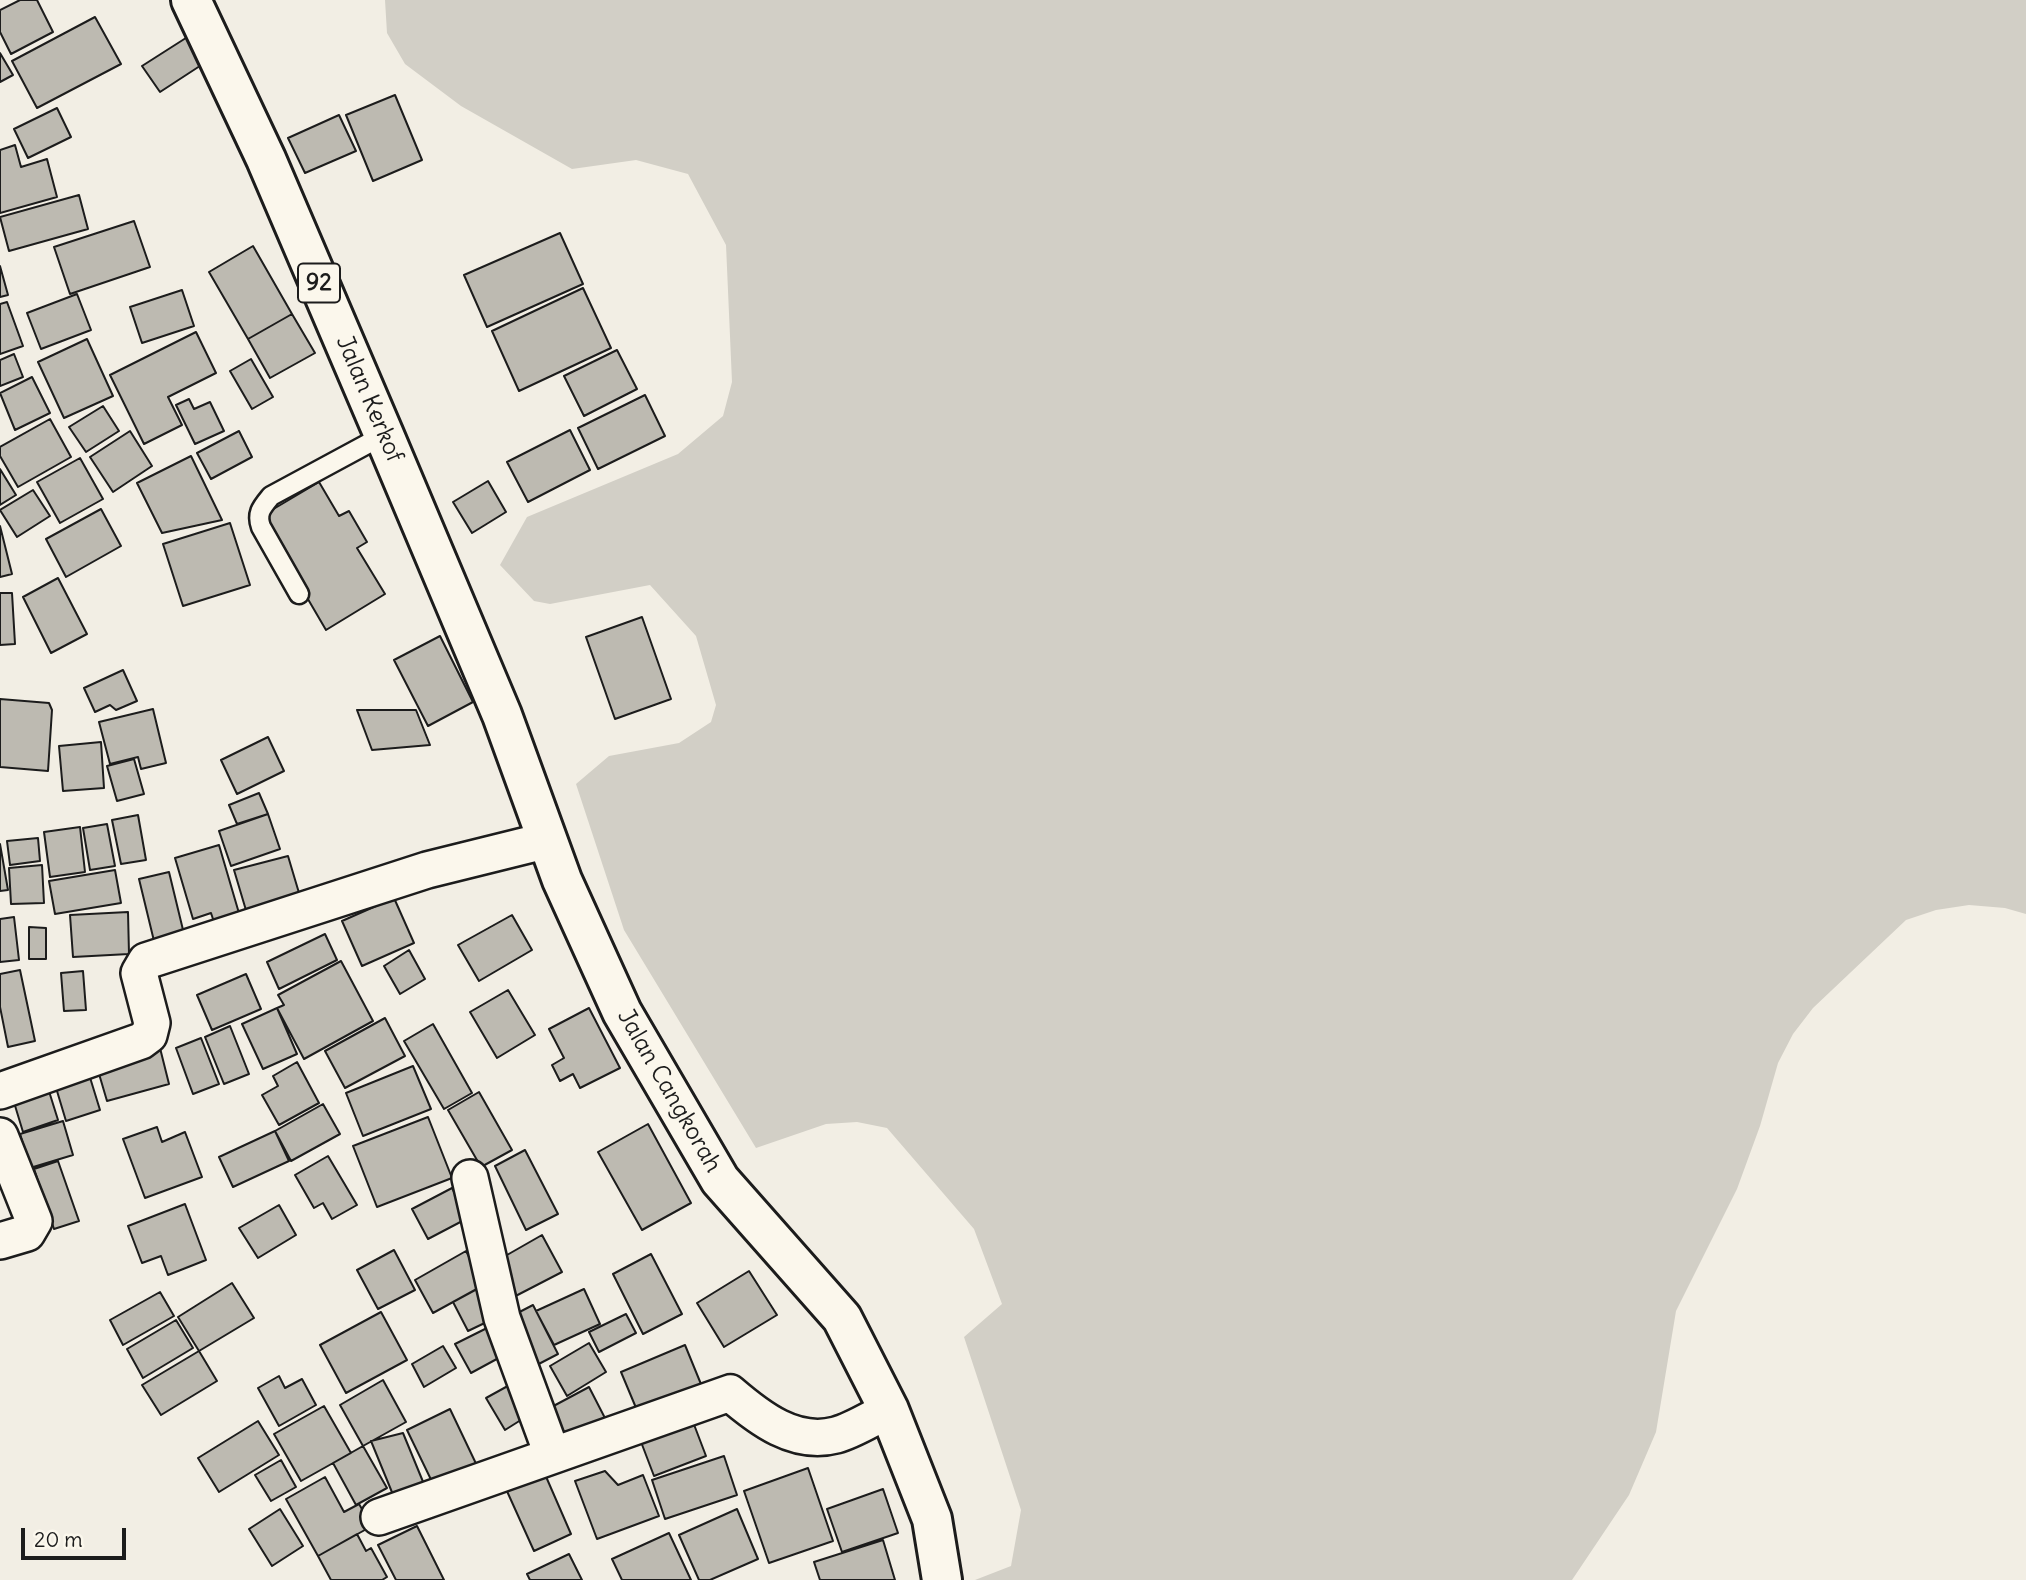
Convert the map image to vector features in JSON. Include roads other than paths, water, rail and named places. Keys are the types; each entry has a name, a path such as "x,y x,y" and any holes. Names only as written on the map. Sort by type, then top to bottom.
{"main road":[{"name":"Jalan Kerkof","path":"191,0 265,159 441,570"},
{"name":"Jalan Cangkorah","path":"441,570 502,715 562,880 621,1012 720,1180 842,1318 889,1410 932,1519 942,1580"}],"street":[{"path":"0,1091 141,1041 149,1035 152,1023 139,973 146,961 427,870 548,840"},
{"path":"0,1136 34,1221 27,1233 0,1241"},
{"path":"470,1178 502,1318 552,1454"},
{"path":"379,1517 730,1393 772,1425 807,1439 836,1435 889,1410"}],"lane":[{"path":"299,593 261,527 257,517 260,509 271,496 384,435"}]}
